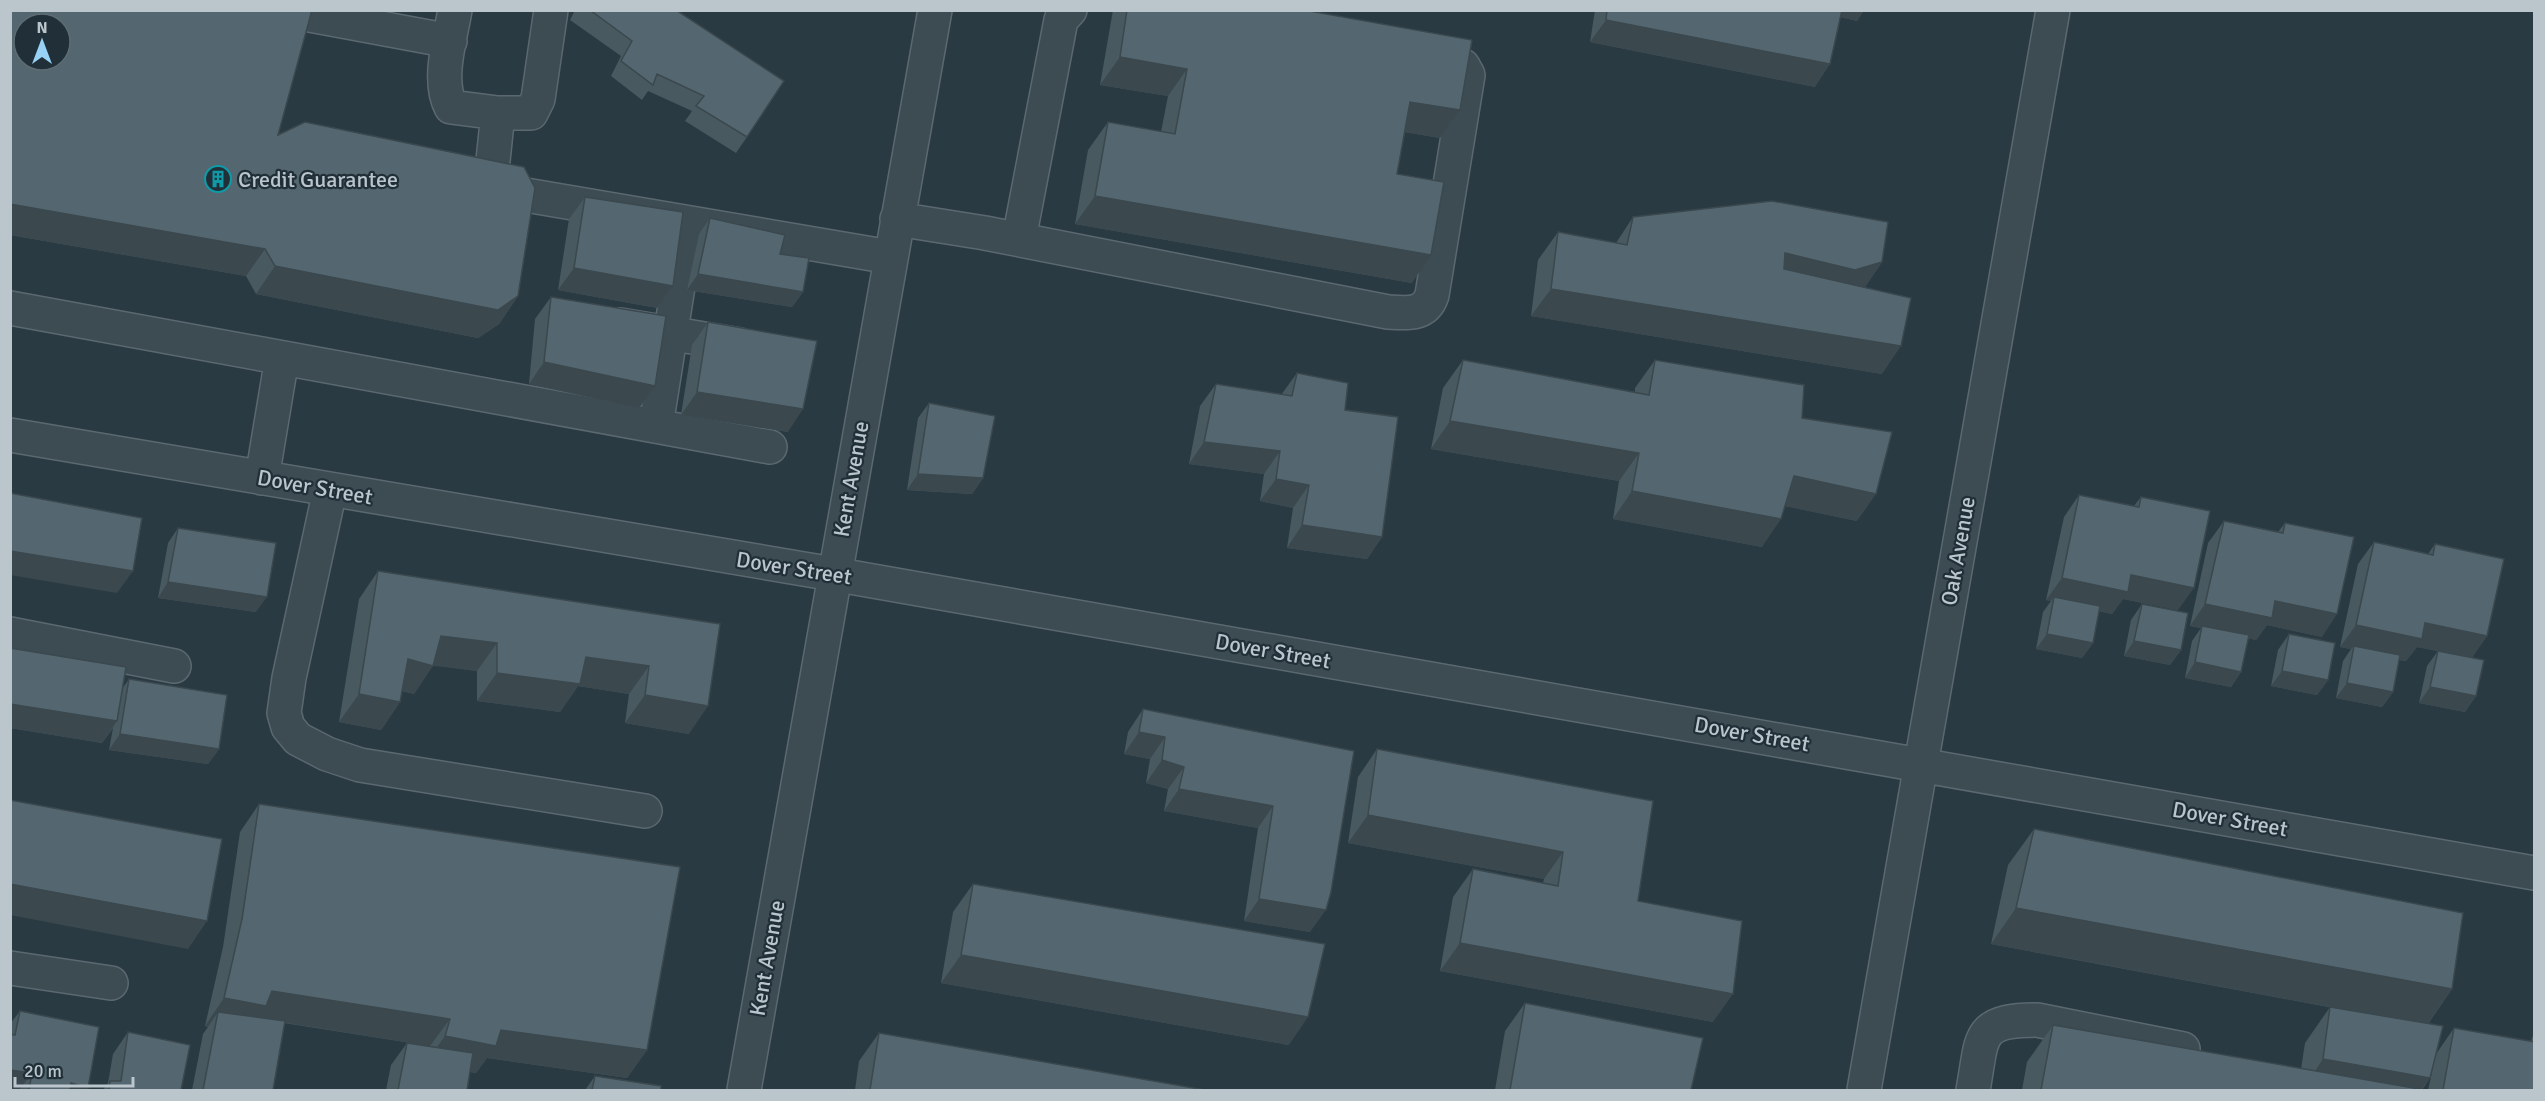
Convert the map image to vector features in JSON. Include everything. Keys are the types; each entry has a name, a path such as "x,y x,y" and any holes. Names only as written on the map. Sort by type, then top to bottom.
{"street":[{"path":"283,10 453,26 444,83 446,97 452,107 498,113 531,113 538,99 551,10"},
{"name":"Kent Avenue","path":"744,1090 833,574 935,10"},
{"path":"1019,239 1061,20 1070,10"},
{"name":"Oak Avenue","path":"1864,1090 2053,10"},
{"path":"897,219 1019,239 1388,312 1419,311 1430,302 1432,295 1468,75 1463,66 1393,54"},
{"path":"490,189 498,113"},
{"path":"457,183 890,257"},
{"path":"656,426 688,223"},
{"path":"10,308 770,447"},
{"path":"594,320 671,335 769,349"},
{"path":"262,478 282,358"},
{"name":"Dover Street","path":"10,435 833,574 2535,873"},
{"path":"330,490 289,678 284,712 288,727 298,739 327,754 360,765 645,811"},
{"path":"10,634 174,666"},
{"path":"10,968 111,983"},
{"path":"1973,1090 1983,1035 1998,1023 2015,1020 2037,1020 2208,1055"}],"building":[{"name":"Credit Guarantee","path":"10,10 312,10 278,135 305,122 524,167 535,188 518,296 498,310 275,266 265,249 10,204"},
{"path":"590,10 676,10 784,81 747,137 696,106 704,96 657,74 653,85 621,61 632,41"},
{"path":"1127,10 1304,10 1472,40 1460,110 1410,102 1397,174 1444,182 1431,255 1095,196 1108,122 1175,134 1187,69 1120,57"},
{"path":"1607,10 1842,10 1830,64 1606,20"},
{"path":"585,197 683,212 673,286 574,268"},
{"path":"1772,201 1888,222 1882,262 1855,270 1785,253 1784,269 1911,298 1901,346 1551,289 1558,232 1627,245 1633,217"},
{"path":"710,218 785,235 780,254 809,258 803,292 698,274"},
{"path":"551,297 666,316 655,386 544,362"},
{"path":"708,322 817,341 803,409 697,392"},
{"path":"1463,360 1649,395 1655,360 1804,385 1802,418 1892,432 1876,494 1794,476 1781,519 1632,491 1639,453 1450,421"},
{"path":"1297,373 1348,383 1345,410 1398,417 1382,537 1302,525 1309,485 1276,479 1280,451 1204,442 1216,384 1292,396"},
{"path":"929,403 995,416 983,478 918,474"},
{"path":"10,493 142,518 133,571 10,551"},
{"path":"2079,495 2139,507 2141,497 2210,511 2194,588 2131,575 2128,592 2062,578"},
{"path":"2224,521 2283,533 2285,523 2354,537 2337,614 2275,601 2272,618 2205,604"},
{"path":"178,528 276,543 267,597 168,582"},
{"path":"2374,542 2433,555 2435,544 2504,559 2487,636 2425,623 2422,639 2356,625"},
{"path":"378,571 720,624 708,706 645,695 649,666 586,657 580,684 497,673 497,643 441,636 433,666 408,659 400,702 359,694"},
{"path":"2054,597 2100,606 2093,643 2047,634"},
{"path":"2142,604 2188,613 2181,650 2134,641"},
{"path":"2202,626 2249,635 2241,672 2195,662"},
{"path":"2289,634 2335,643 2328,680 2282,671"},
{"path":"2354,646 2400,655 2393,692 2347,683"},
{"path":"10,648 126,667 117,721 10,704"},
{"path":"2438,651 2484,660 2476,696 2430,687"},
{"path":"129,679 227,695 219,749 120,734"},
{"path":"1143,709 1354,751 1331,892 1326,910 1259,899 1273,806 1179,789 1184,767 1162,760 1165,737 1139,732"},
{"path":"1377,749 1653,801 1638,901 1742,921 1733,994 1460,943 1473,869 1558,886 1563,852 1368,815"},
{"path":"10,800 222,839 207,921 10,884"},
{"path":"259,804 680,867 647,1050 501,1030 496,1046 445,1036 450,1019 272,991 266,1006 224,998 242,919"},
{"path":"2034,829 2463,913 2452,989 2016,908"},
{"path":"973,884 1325,944 1308,1017 961,955"},
{"path":"1525,1003 1703,1038 1691,1090 1510,1090"},
{"path":"2330,1007 2443,1026 2430,1078 2323,1059"},
{"path":"20,1011 99,1027 88,1088 71,1083 70,1090 29,1090 32,1073 10,1070 10,1034 15,1035"},
{"path":"218,1012 285,1021 273,1090 203,1090"},
{"path":"2053,1025 2425,1090 2041,1090"},
{"path":"2454,1028 2535,1042 2535,1090 2443,1090"},
{"path":"128,1032 190,1045 181,1090 109,1090 110,1081 121,1081"},
{"path":"879,1033 1205,1090 870,1090"},
{"path":"407,1043 473,1053 467,1090 398,1090"},
{"path":"595,1076 661,1086 661,1090 592,1090"}],"place":[{"name":"Credit Guarantee","path":"218,179"}]}
